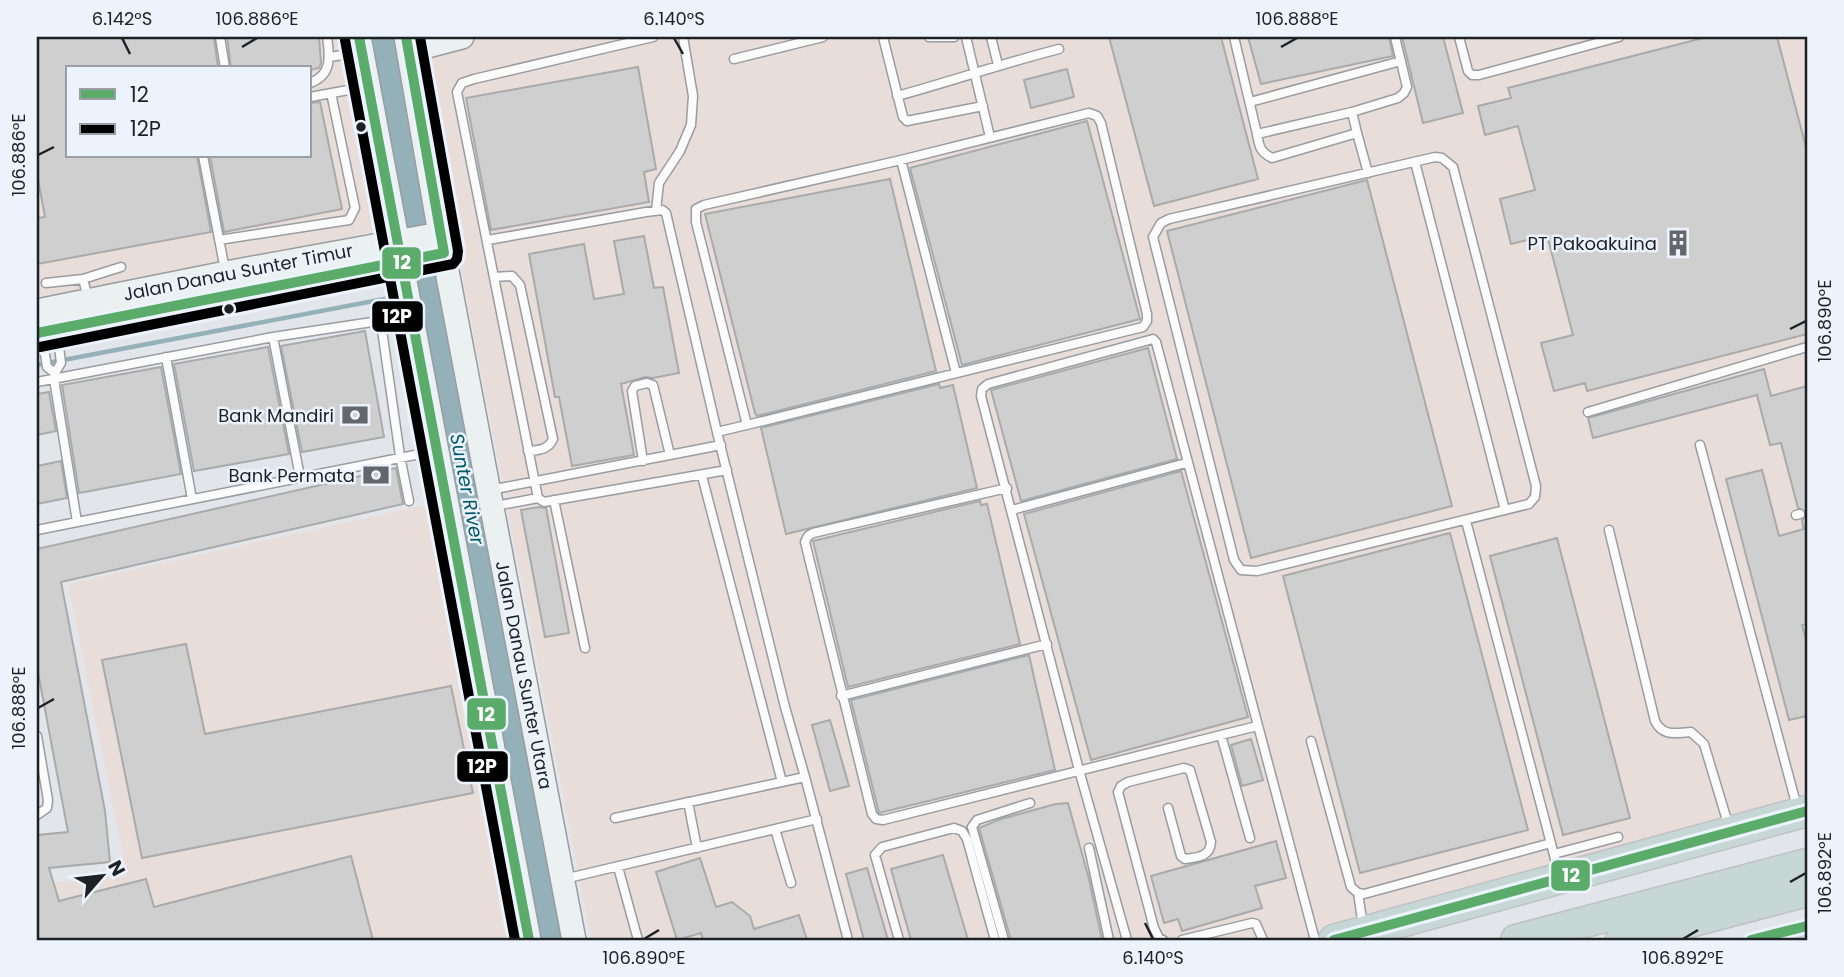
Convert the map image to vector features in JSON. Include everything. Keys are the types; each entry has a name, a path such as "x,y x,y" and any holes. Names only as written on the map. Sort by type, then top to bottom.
{"highway":[{"path":"1334,940 1365,932 1557,866 1804,819"},
{"path":"1399,940 1804,819"},
{"path":"1516,940 1807,864"},
{"path":"1621,940 1807,891"},
{"path":"1693,940 1807,909"},
{"path":"1787,940 1807,935"}],"main road":[{"path":"408,44 462,37"},
{"name":"Jalan Danau Sunter Utara","path":"360,44 369,87 421,248 490,498 574,940"},
{"name":"Jalan Danau Sunter Utara","path":"408,44 421,248 407,296 529,940"},
{"name":"Jalan Danau Sunter Timur","path":"46,333 85,290 421,248"},
{"name":"Jalan Danau Sunter Timur","path":"46,333 421,248"}],"lane":[{"path":"220,37 225,66"},
{"path":"312,82 326,72 330,57 327,37"},
{"path":"538,498 457,92 462,83 653,37"},
{"path":"656,211 659,183 680,151 691,125 693,96 683,37"},
{"path":"734,59 823,37"},
{"path":"883,37 897,96 903,117 907,121 983,106"},
{"path":"929,37 954,37"},
{"path":"966,37 990,137"},
{"path":"991,37 998,65"},
{"path":"1234,37 1260,149 1264,154 1272,158 1357,133"},
{"path":"1257,134 1352,112 1398,98 1407,87 1395,37"},
{"path":"1459,37 1468,71 1472,75 1479,75 1619,37"},
{"path":"330,57 360,44"},
{"path":"897,96 1059,49"},
{"path":"1250,102 1401,61"},
{"path":"312,97 369,87"},
{"path":"219,240 349,220 355,208 331,93"},
{"path":"1352,112 1368,173"},
{"path":"717,432 747,425 1143,327 1147,314 1101,123 1097,116 1089,113 696,209 696,222 747,425"},
{"path":"1435,157 1453,167 1536,486 1535,497 1528,504 1466,521 1257,571 1241,570 1234,560 1153,237 1161,223 1169,219 1368,173 1435,157"},
{"path":"203,158 226,273"},
{"path":"901,160 956,373"},
{"path":"1415,162 1505,510"},
{"path":"488,240 662,210 668,217 717,432 785,707 848,940"},
{"path":"46,283 85,290 121,267"},
{"path":"494,277 512,276 520,285 553,439 544,449 528,451"},
{"path":"37,382 54,376 372,322 383,330 400,456 409,501"},
{"path":"46,333 61,363 54,376"},
{"path":"46,333 47,367 54,376 77,522"},
{"path":"273,337 300,477"},
{"path":"1127,940 1079,770 981,396 982,389 989,384 1147,339 1156,342 1315,940"},
{"path":"1588,412 1807,348"},
{"path":"166,357 192,499"},
{"path":"643,461 632,391 635,386 647,383 653,385 670,456"},
{"path":"490,498 535,482 721,445"},
{"path":"1700,445 1804,819"},
{"path":"37,530 436,451"},
{"path":"1012,510 1186,463"},
{"path":"490,498 538,498 544,502 727,470"},
{"path":"702,476 782,782"},
{"path":"1007,488 808,536 805,542 841,696 872,814 876,819 883,820 1256,726"},
{"path":"554,500 585,648"},
{"path":"1466,521 1557,866 1618,837"},
{"path":"1609,530 1655,721 1658,728 1666,733 1691,732 1704,744 1730,832"},
{"path":"841,696 1046,643"},
{"path":"1221,735 1250,838"},
{"path":"37,736 48,800 47,808 37,815"},
{"path":"1311,741 1351,887 1358,893 1364,894 1551,844"},
{"path":"1163,940 1154,928 1118,792 1121,786 1128,782 1184,768 1190,770 1211,842 1207,854 1185,859 1181,856 1168,808"},
{"path":"615,818 805,776"},
{"path":"688,802 697,848"},
{"path":"1004,940 972,827 977,820 1030,803"},
{"path":"562,879 817,819"},
{"path":"899,940 876,851 882,847 954,828 962,831 967,839 995,940"},
{"path":"775,830 790,883"},
{"path":"1089,848 1110,940"},
{"path":"618,867 638,940"},
{"path":"1358,893 1365,932"},
{"path":"1182,940 1252,923 1256,924 1263,940"},
{"path":"1751,940 1807,926"}],"shaded area":[{"path":"37,37 343,37 379,221 370,233 37,299"},
{"path":"416,37 1807,37 1807,809 1334,940 591,940"},
{"path":"429,504 510,940 37,940 37,884 127,876 68,584"}],"building":[{"path":"37,37 214,37 218,66 66,66 66,158 197,158 211,232 37,264 37,218 45,217 37,174"},
{"path":"227,37 319,37 319,68 231,66"},
{"path":"1109,37 1221,37 1258,179 1154,206"},
{"path":"1248,37 1389,37 1393,56 1261,84"},
{"path":"1402,37 1443,37 1463,113 1423,123"},
{"name":"PT Pakoakuina","path":"1707,37 1777,37 1807,151 1807,334 1587,391 1585,383 1554,391 1541,343 1573,335 1547,235 1511,244 1500,199 1535,190 1518,126 1485,135 1478,106 1511,98 1508,88"},
{"path":"638,67 656,169 644,172 649,202 491,230 466,98"},
{"path":"1067,69 1074,97 1031,108 1024,80"},
{"path":"320,102 342,209 224,232 210,158 312,158 312,103"},
{"path":"1087,121 1140,319 962,365 910,168"},
{"path":"890,179 936,371 757,416 705,214"},
{"path":"1367,180 1452,506 1251,558 1167,231"},
{"path":"644,236 654,288 663,287 679,373 645,377 621,384 634,455 572,466 559,397 555,397 529,254 584,244 594,299 624,294 614,241"},
{"path":"365,331 384,437 302,452 281,346"},
{"path":"268,347 289,454 194,471 174,364"},
{"path":"1148,348 1177,459 1021,501 991,390"},
{"path":"161,367 181,474 79,493 62,385"},
{"path":"1764,369 1771,396 1807,386 1807,526 1803,527 1802,520 1806,512 1798,508 1781,443 1770,445 1757,395 1593,438 1588,418"},
{"path":"939,384 940,388 953,385 977,488 786,534 761,428"},
{"path":"49,392 56,431 37,435 37,394"},
{"path":"61,461 67,498 37,504 37,466"},
{"path":"396,468 403,504 61,582 105,811 110,862 49,868 59,901 146,879 154,907 351,856 373,940 37,940 37,835 68,832 37,667 37,549"},
{"path":"1762,470 1779,536 1807,528 1807,624 1802,625 1807,643 1807,716 1789,720 1726,479"},
{"path":"1181,471 1248,717 1091,760 1024,514"},
{"path":"980,501 981,505 987,504 1020,644 848,687 813,541"},
{"path":"546,508 569,633 545,637 521,510"},
{"path":"1450,533 1528,830 1360,873 1283,576"},
{"path":"1557,538 1630,818 1563,835 1490,556"},
{"path":"186,644 205,734 451,686 473,793 142,858 102,660"},
{"path":"1029,655 1055,770 879,813 851,700"},
{"path":"830,720 849,786 830,791 812,725"},
{"path":"1251,739 1263,780 1242,786 1231,745"},
{"path":"1068,803 1102,940 1011,940 979,828 1001,819"},
{"path":"1276,841 1286,878 1255,886 1262,908 1182,931 1178,919 1164,923 1151,876"},
{"path":"943,855 968,940 911,940 891,869"},
{"path":"700,858 716,907 732,902 750,916 754,929 799,915 807,940 703,940 701,933 677,940 656,872"},
{"path":"867,868 888,940 864,940 846,874"}],"waterway":[{"name":"Sunter River","path":"382,37 552,940"},
{"path":"416,293 430,291"},
{"path":"37,365 400,296"}],"transit line":[{"name":"12","path":"359,37 529,940"},
{"name":"12","path":"37,333 444,253 406,37"},
{"name":"12P","path":"40,347 453,264 458,251 420,37"},
{"name":"12P","path":"345,40 515,940"},
{"name":"12","path":"1334,940 1807,811"},
{"name":"12","path":"1751,940 1807,926"}],"place":[{"name":"PT Pakoakuina","path":"1678,243"},
{"name":"Bank Mandiri","path":"355,415"},
{"name":"Bank Permata","path":"376,475"}]}
